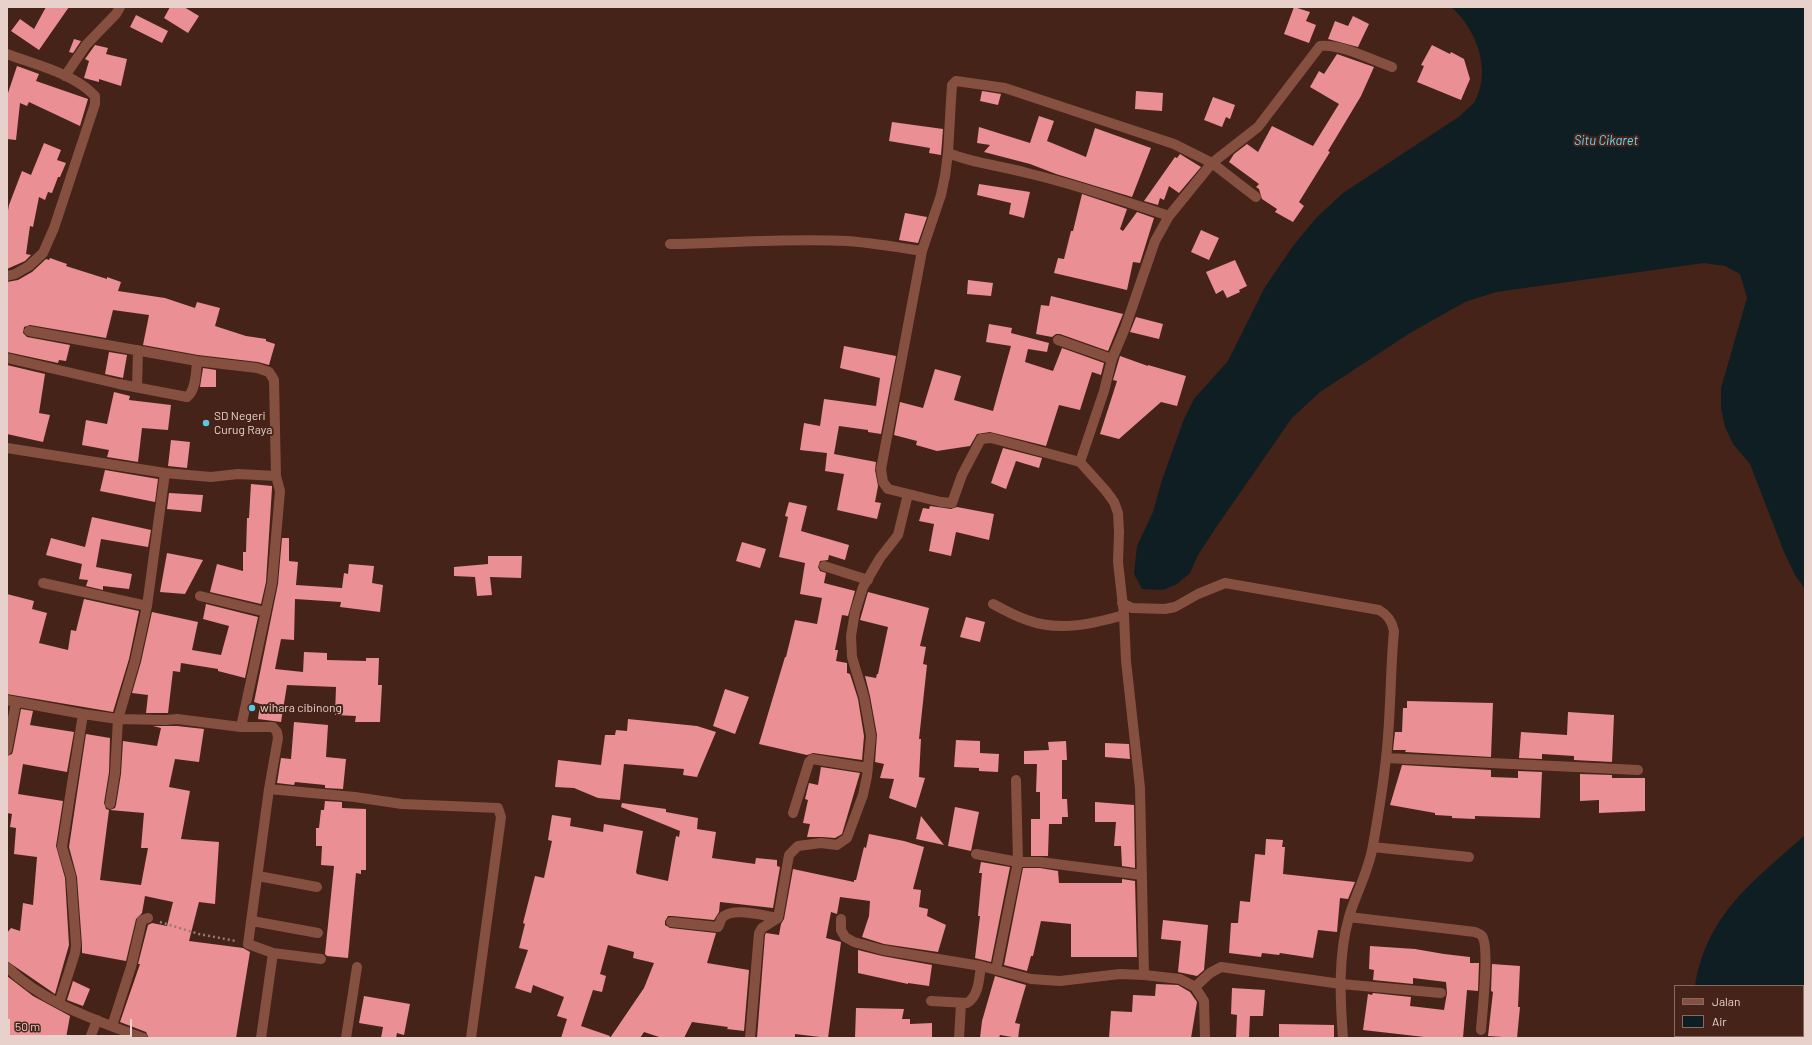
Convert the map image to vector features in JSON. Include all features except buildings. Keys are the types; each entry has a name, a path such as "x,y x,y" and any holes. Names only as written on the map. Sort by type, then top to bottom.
{"street":[{"path":"65,76 86,45 116,14 120,7"},
{"path":"1080,462 1104,391 1112,359 1127,322 1155,241 1169,216 1212,163 1258,127 1320,46 1326,45 1346,50 1392,67"},
{"path":"7,54 65,76 90,91 95,96 95,104 54,228 43,253 29,266 16,274 7,276"},
{"path":"1144,974 1140,788 1126,660 1124,615 1118,562 1120,532 1118,513 1110,497 1080,462 985,437 981,439 968,463 952,503 888,489 883,482 881,469 922,251 941,195 948,153 952,85 956,81 1005,88 1174,144 1212,163 1256,197"},
{"path":"948,153 965,160 1030,173 1084,188 1169,216"},
{"path":"670,244 810,240 847,241 922,251"},
{"path":"29,331 197,361 257,368 269,372 274,380 276,476 280,491 272,583 241,727"},
{"path":"1058,340 1112,359"},
{"path":"137,388 138,350"},
{"path":"7,358 137,388 187,397 191,394 193,388 197,361"},
{"path":"7,448 165,473 211,478 238,474 276,476"},
{"path":"110,804 115,773 118,719 135,661 147,606 165,473"},
{"path":"750,1038 759,932 762,928 778,918 789,855 798,846 821,843 837,845 847,838 863,795 868,768 871,736 864,697 852,657 851,636 855,612 863,587 880,558 898,535 908,494"},
{"path":"824,566 868,580"},
{"path":"43,583 147,606"},
{"path":"1122,602 1132,608 1165,609 1175,607 1198,594 1225,583 1379,610 1386,614 1392,622 1394,631 1386,758 1373,847 1367,872 1349,917 1343,952 1341,984 1343,1038"},
{"path":"200,596 266,612"},
{"path":"993,604 1027,620 1056,626 1090,624 1124,615"},
{"path":"7,750 12,701 118,719 177,719 241,727 273,727 278,738 269,789 248,944 274,953 321,959"},
{"path":"59,1003 75,953 76,945 72,877 62,847 83,714"},
{"path":"1386,758 1638,770"},
{"path":"793,813 809,762 812,759 868,768"},
{"path":"996,970 1018,862 1016,780"},
{"path":"269,789 355,796 402,804 498,808 501,817 471,1038"},
{"path":"1373,847 1469,857"},
{"path":"976,854 1018,862 1054,864 1142,876"},
{"path":"258,876 317,888"},
{"path":"671,922 718,927 721,918 728,913 734,912 751,913 778,918"},
{"path":"1349,917 1475,932 1482,935 1485,941 1485,972 1481,1030"},
{"path":"112,1026 131,967 142,920 148,918"},
{"path":"840,919 841,930 846,937 854,942 883,950 981,966 1031,980 1060,981 1120,974 1144,974 1180,979 1196,987 1204,1001 1205,1038"},
{"path":"252,921 318,933"},
{"path":"261,1038 274,953"},
{"path":"931,1001 967,1003 972,1000 976,993 981,966"},
{"path":"7,967 21,981 59,1003 143,1038"},
{"path":"346,1038 357,967"},
{"path":"1196,987 1210,974 1221,967 1341,984 1441,993"},
{"path":"959,1038 961,1003"},
{"path":"90,1038 97,1020"}],"path":[{"path":"148,918 199,934 248,944"}],"water":[{"name":"Situ Cikaret","path":"1451,7 1805,7 1805,589 1795,575 1784,552 1750,464 1733,444 1725,427 1721,408 1721,388 1747,298 1740,274 1725,266 1704,263 1496,292 1465,302 1410,333 1320,392 1292,418 1217,526 1198,555 1190,573 1177,584 1163,590 1142,589 1134,574 1137,546 1153,512 1162,480 1184,419 1194,399 1228,361 1265,287 1293,246 1316,218 1343,193 1460,116 1475,101 1480,89 1482,76 1479,50 1468,26"},
{"path":"1805,835 1805,1038 1704,1038 1804,1037 1804,985 1695,985 1701,960 1710,938 1722,918 1735,900"}],"place":[{"name":"SD Negeri Curug Raya","path":"206,423"},
{"name":"wihara cibinong","path":"252,708"}]}
